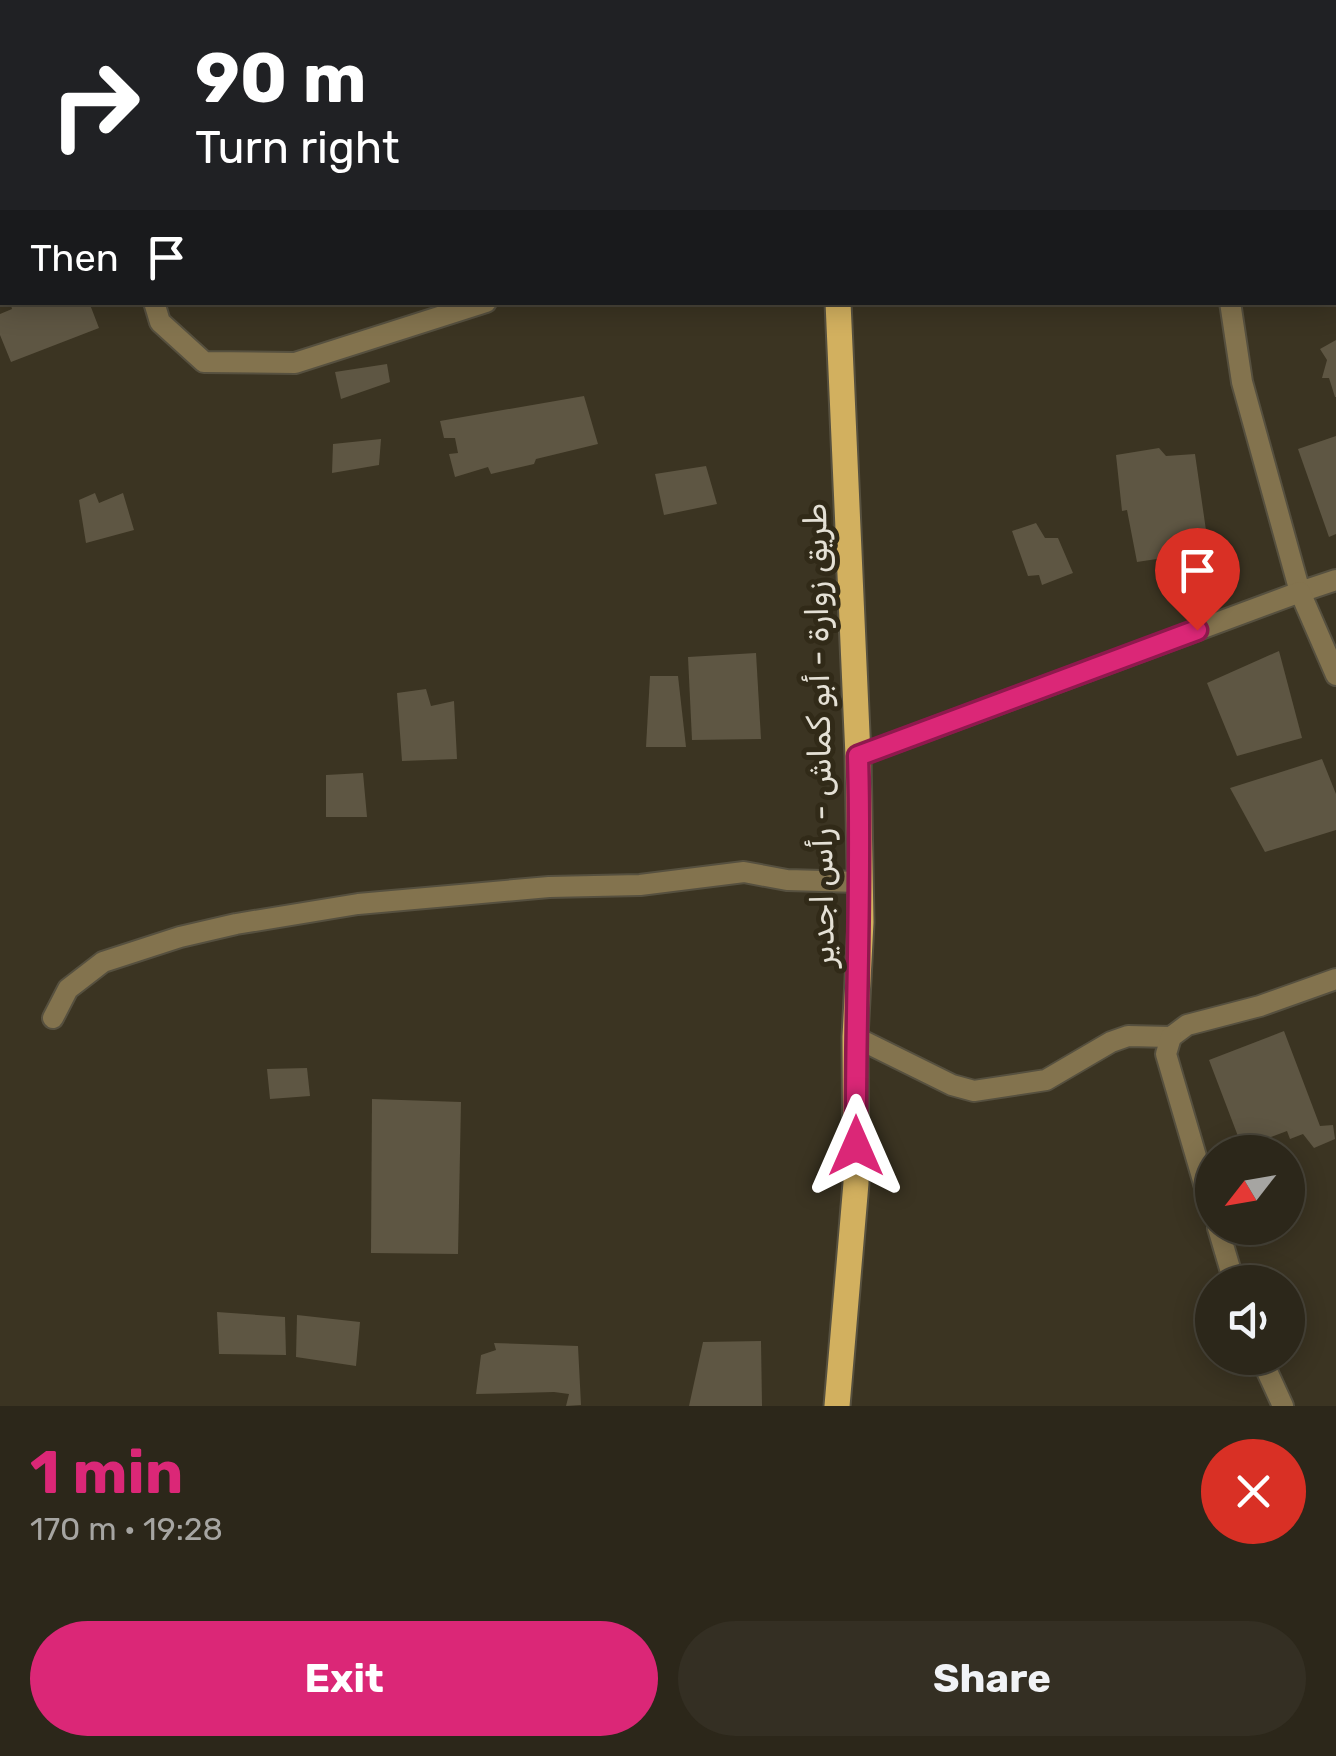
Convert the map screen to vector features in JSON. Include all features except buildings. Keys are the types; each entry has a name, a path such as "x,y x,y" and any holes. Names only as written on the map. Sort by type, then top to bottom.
{"main road":[{"name":"طريق زوارة - أبو كماش - رأس اجدير","path":"836,1406 856,1183 860,882 838,305"}],"street":[{"path":"155,305 160,322 204,362 296,363 477,305"},
{"path":"1230,305 1242,382 1300,592 1336,675"},
{"path":"858,756 1336,580"},
{"path":"52,1018 68,989 103,962 180,936 236,924 426,897 549,886 640,884 744,872 787,880 860,882"},
{"path":"855,1037 952,1085 974,1091 1046,1080 1128,1036 1171,1036 1188,1026 1336,979"},
{"path":"1171,1036 1166,1054 1195,1153"},
{"path":"1268,1375 1282,1406"}],"route":[{"path":"856,1146 858,756 1197,630"}]}
